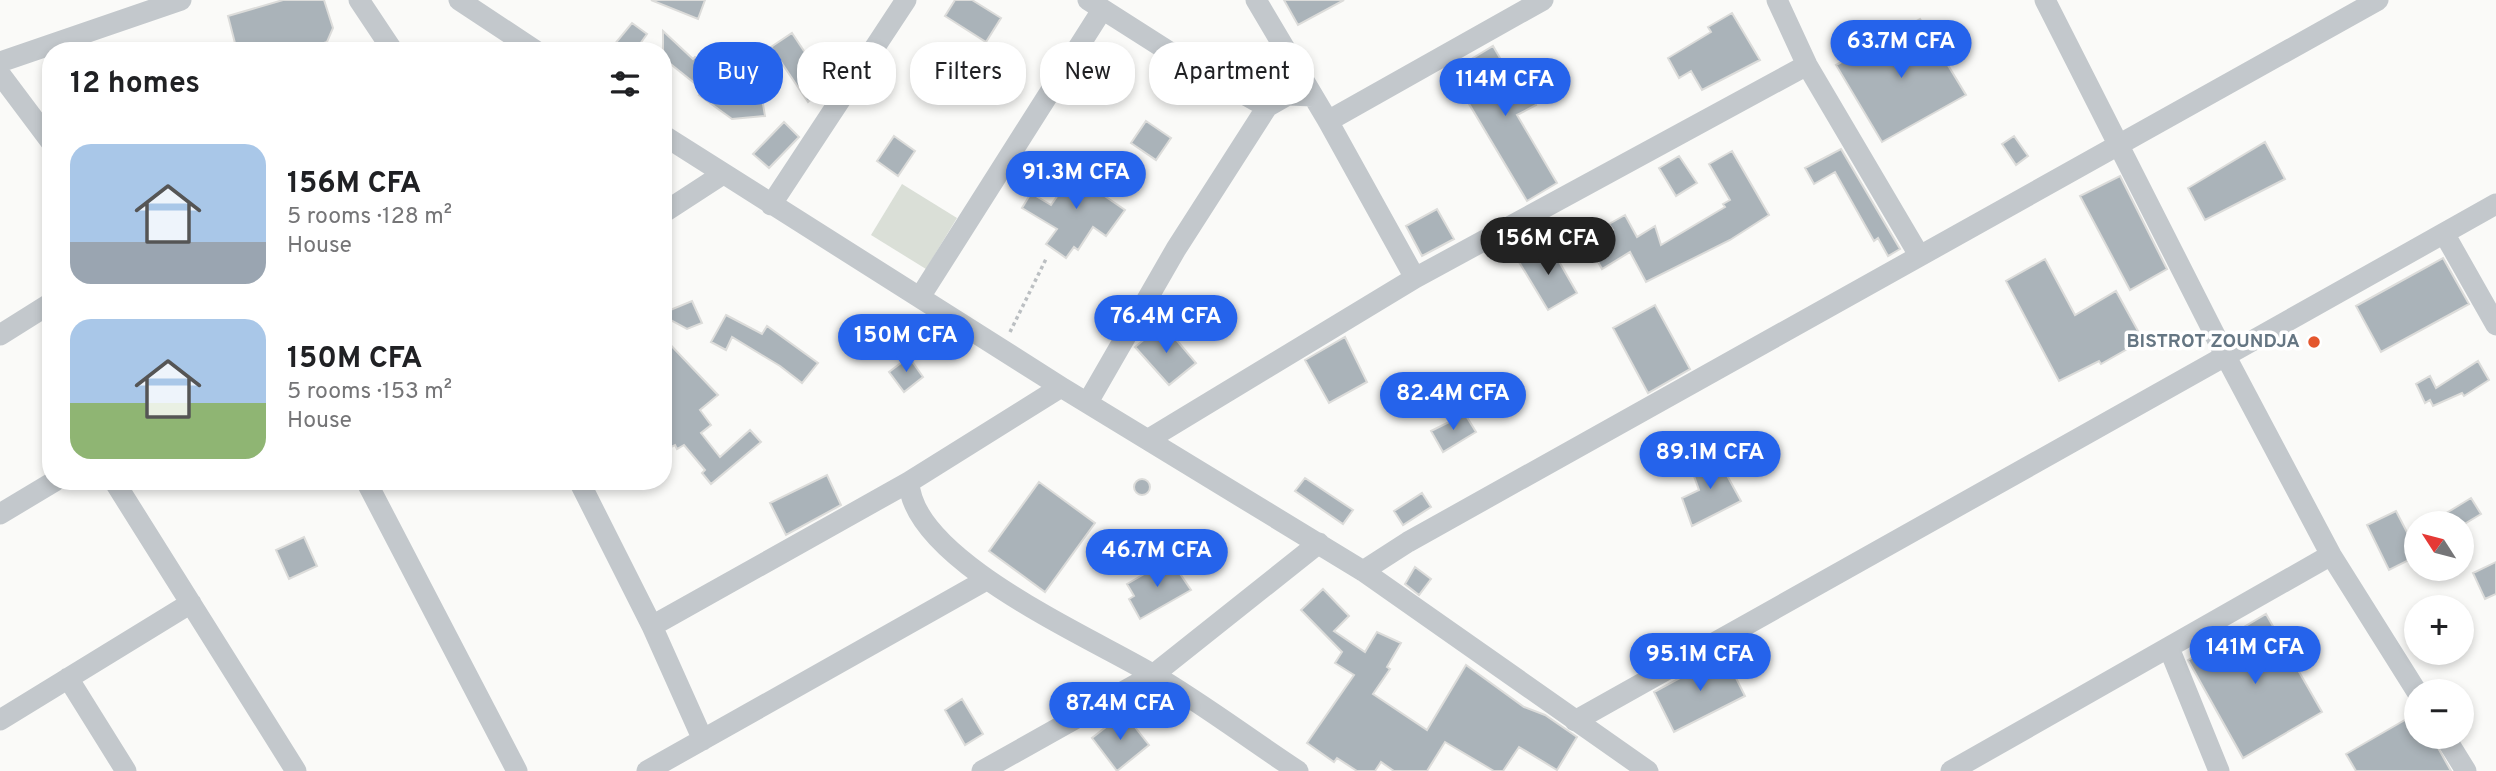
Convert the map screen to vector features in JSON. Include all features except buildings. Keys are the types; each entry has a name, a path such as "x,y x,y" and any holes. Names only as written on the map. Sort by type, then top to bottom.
{"street":[{"path":"58,42 181,0"},
{"path":"359,0 387,42"},
{"path":"459,0 522,42"},
{"path":"771,205 906,0"},
{"path":"1256,0 1281,42"},
{"path":"1328,121 1543,0"},
{"path":"1777,0 1807,65 1919,255"},
{"path":"2045,0 2225,355 2331,555 2409,679"},
{"path":"1363,571 1408,542 2378,0"},
{"path":"920,297 1095,5 1267,107"},
{"path":"0,62 42,48"},
{"path":"1149,439 1415,278 1807,65"},
{"path":"0,74 42,130"},
{"path":"1314,98 1415,278"},
{"path":"1088,402 1175,249 1270,105"},
{"path":"672,141 1061,387 1363,571 1648,771"},
{"path":"672,207 723,174"},
{"path":"1575,722 2496,204"},
{"path":"2445,235 2496,325"},
{"path":"0,335 42,309"},
{"path":"652,626 909,482 1061,387"},
{"path":"909,482 910,496 919,515 954,554 986,580 1153,675 1297,771"},
{"path":"0,514 42,489"},
{"path":"120,490 296,771"},
{"path":"371,490 517,771"},
{"path":"584,490 652,626 703,740"},
{"path":"988,770 1153,675 1319,543"},
{"path":"1951,771 2331,555"},
{"path":"647,771 986,580"},
{"path":"0,720 191,603"},
{"path":"2169,648 2219,771"},
{"path":"68,678 126,771"},
{"path":"2452,749 2466,771"}],"path":[{"path":"1001,349 1047,257"}],"shaded area":[{"path":"902,184 957,218 926,269 871,235"}],"place":[{"name":"BISTROT ZOUNDJA","path":"2314,342"}]}
